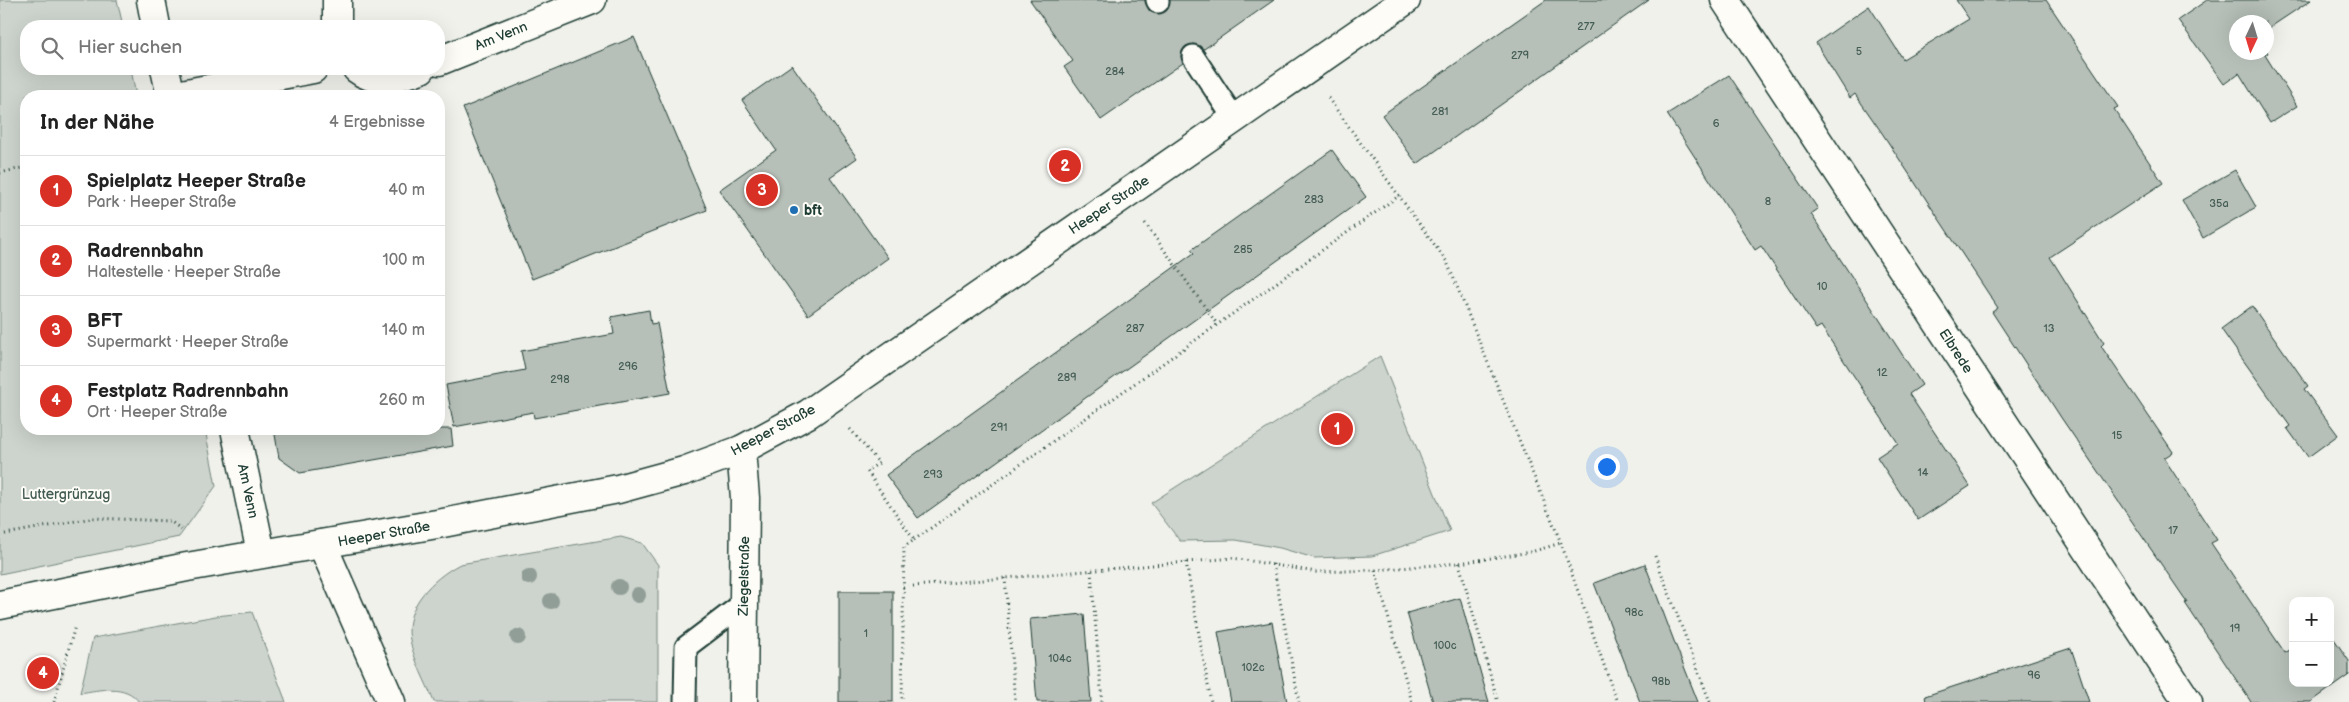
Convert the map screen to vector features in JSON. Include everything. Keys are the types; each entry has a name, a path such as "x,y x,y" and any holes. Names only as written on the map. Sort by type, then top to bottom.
{"street":[{"path":"151,0 155,20"},
{"path":"337,0 337,20"},
{"name":"Am Venn","path":"445,60 592,0"},
{"name":"Heeper Straße","path":"0,605 261,553 322,544 618,489 684,471 741,450 808,414 1406,0"},
{"name":"Elbrede","path":"1725,0 2188,702"},
{"path":"166,75 170,90"},
{"path":"203,90 281,75"},
{"path":"371,75 383,78 406,75"},
{"name":"Am Venn","path":"236,435 261,553"},
{"name":"Ziegelstraße","path":"741,450 745,498 743,702"},
{"path":"322,544 391,702"}],"lane":[{"path":"1193,56 1235,120"},
{"path":"686,702 686,647 744,603"}],"path":[{"path":"1307,69 1447,262 1561,543 1617,702"},
{"path":"0,172 20,168"},
{"path":"1124,194 1217,324"},
{"path":"902,702 904,547 1400,195"},
{"path":"827,400 879,463 868,471 914,540"},
{"path":"0,535 92,518 170,521 219,561"},
{"path":"903,587 1234,558 1316,572 1375,570 1458,564 1530,552 1561,543"},
{"path":"1655,556 1710,702"},
{"path":"1186,562 1210,702"},
{"path":"1273,564 1299,702"},
{"path":"1458,564 1498,702"},
{"path":"1375,570 1412,702"},
{"path":"1091,571 1102,702"},
{"path":"1005,578 1015,702"},
{"path":"54,702 76,623"}],"green space":[{"name":"Luttergrünzug","path":"0,0 117,0 122,20 20,20 20,75 132,75 135,90 20,90 20,435 206,435 216,486 179,537 0,574"},
{"path":"1380,356 1450,531 1372,556 1314,558 1280,548 1236,540 1180,541 1151,503"},
{"path":"621,537 642,543 658,565 658,702 434,702 414,656 409,628 411,616 416,605 430,585 460,564"},
{"path":"252,612 286,702 139,702 134,696 120,690 112,689 80,693 93,638 216,616"}],"building":[{"path":"1030,0 1145,0 1151,12 1158,14 1168,9 1170,0 1274,0 1204,49 1193,44 1186,46 1181,56 1183,63 1101,120 1064,67 1073,61"},
{"path":"1546,0 1649,0 1417,164 1382,115"},
{"path":"1956,0 2046,0 2118,107 2114,109 2163,183 2050,257 2104,343 2101,346 2173,452 2164,458 2217,540 2211,543 2285,653 2289,650 2289,687 2332,687 2311,702 2251,702 2185,603 2187,602 2062,419 1992,312 1998,308 1882,133 1855,94 1850,98 1816,43 1869,6 1903,59 1969,19"},
{"path":"2207,0 2311,0 2274,25 2274,15 2229,15 2229,60 2268,60 2297,106 2270,123 2239,73 2224,84 2178,20"},
{"path":"634,37 707,210 532,279 463,108"},
{"name":"bft","path":"792,65 857,158 830,177 888,258 808,315 719,190 776,150 742,100"},
{"path":"1729,75 1818,209 1811,214 1922,385 1909,394 1970,486 1918,520 1877,457 1898,443 1821,326 1816,329 1761,246 1755,250 1667,114"},
{"path":"1332,150 1366,197 918,518 886,475 1194,253 1191,250"},
{"path":"2235,170 2256,207 2203,238 2182,200"},
{"path":"2252,306 2308,386 2304,389 2338,435 2308,457 2287,428 2290,426 2221,329"},
{"path":"649,310 651,324 657,323 670,393 534,418 533,412 454,427 446,385 525,370 521,351 614,334 611,317"},
{"path":"445,429 451,429 453,446 300,473 279,458 275,435 445,435"},
{"path":"1645,564 1698,702 1640,702 1594,583"},
{"path":"839,591 893,591 893,702 839,702"},
{"path":"1460,598 1489,702 1433,702 1407,613"},
{"path":"1084,614 1091,702 1037,702 1030,619"},
{"path":"1272,622 1287,702 1231,702 1218,632"},
{"path":"2334,639 2349,661 2349,675 2334,686"},
{"path":"2071,648 2089,702 1926,702 1925,696"}],"place":[{"name":"Radrennbahn","path":"1065,166"},
{"name":"BFT","path":"762,190"},
{"name":"bft","path":"794,210"},
{"name":"Spielplatz Heeper Straße","path":"1337,429"},
{"name":"Festplatz Radrennbahn","path":"43,673"}]}
